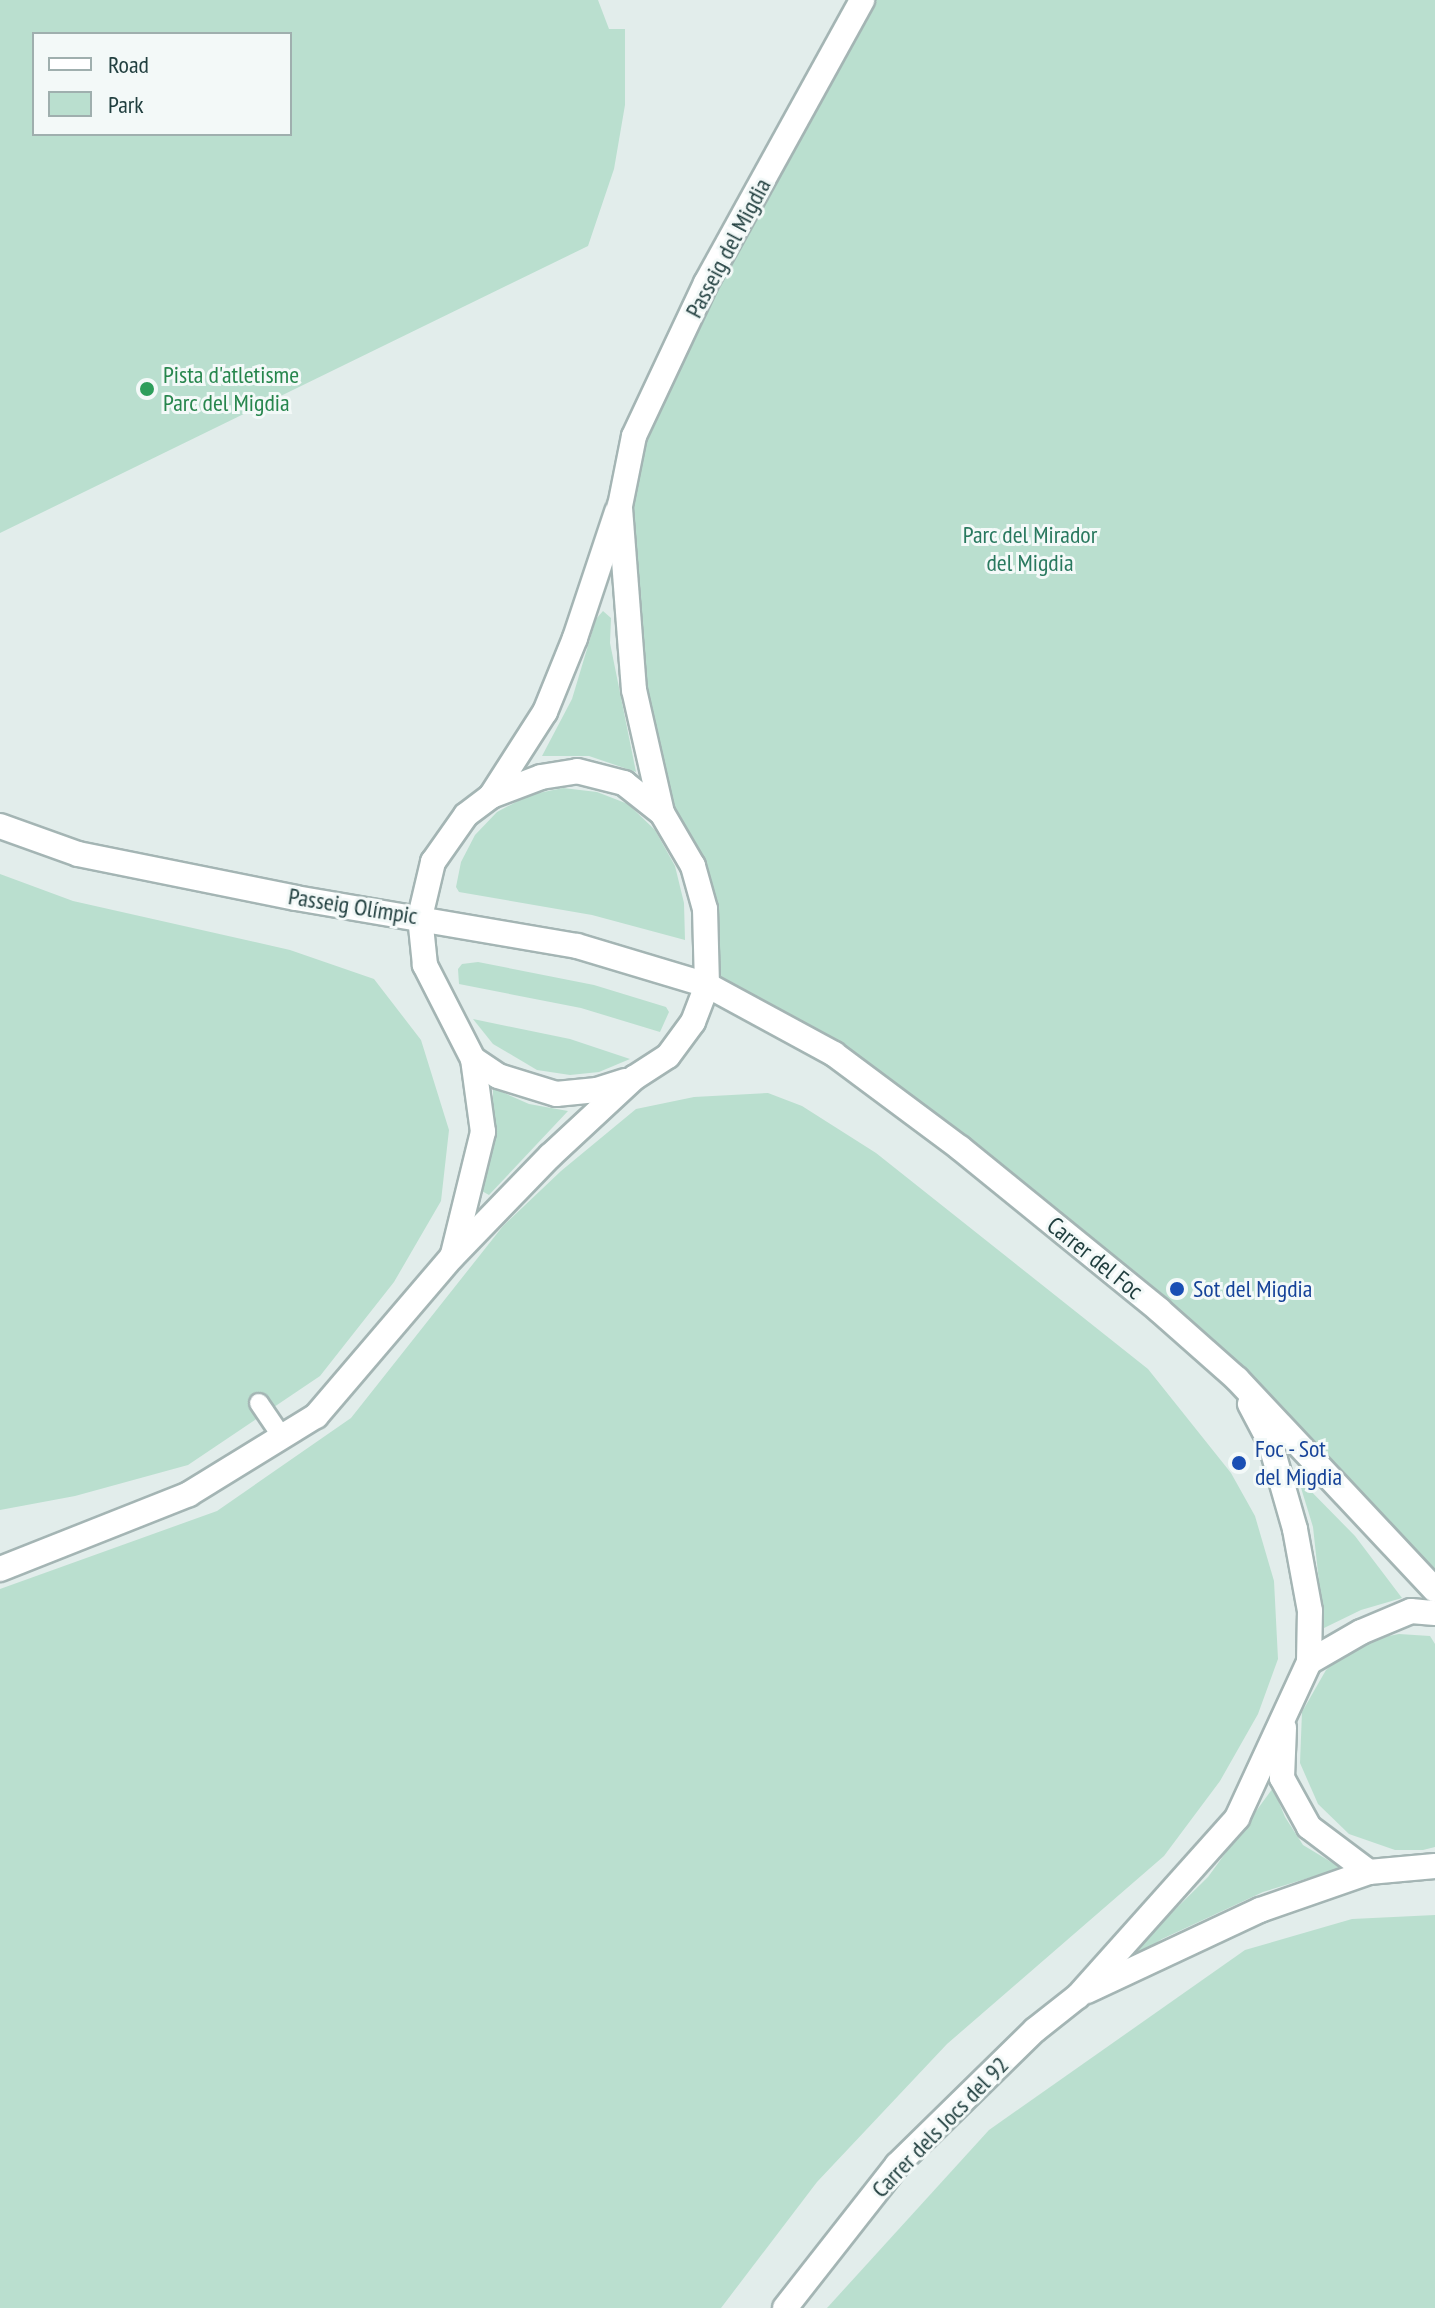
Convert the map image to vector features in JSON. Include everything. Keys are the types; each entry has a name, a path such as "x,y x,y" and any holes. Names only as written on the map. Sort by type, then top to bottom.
{"street":[{"name":"Passeig del Migdia","path":"620,506 634,436 706,283 862,0"},
{"path":"491,796 545,712 575,638 620,506"},
{"path":"5,1560 189,1494 316,1416 452,1257 550,1156 634,1078 668,1056 693,1022 707,985 705,909 693,866 662,813 634,690 620,506"},
{"path":"452,1257 483,1132 473,1059 425,965 420,917 433,862 466,815 491,796 541,777 577,771 624,783 662,813"},
{"name":"Passeig Olímpic","path":"0,826 78,854 296,898 577,946 707,985"},
{"name":"Carrer del Foc","path":"707,985 834,1054 960,1148 1182,1329 1237,1379 1435,1590"},
{"path":"473,1059 498,1076 556,1094 597,1090 634,1078"},
{"path":"1078,1996 1237,1818 1309,1662 1310,1611 1295,1529 1270,1442 1237,1379"},
{"path":"1309,1662 1361,1632 1411,1611 1435,1613"},
{"path":"1284,1717 1282,1778 1302,1815 1309,1827 1369,1872"},
{"path":"1078,1996 1260,1910 1369,1872 1435,1866"},
{"name":"Carrer dels Jocs del 92","path":"785,2308 897,2165 1035,2030 1078,1996"}],"lane":[{"path":"259,1403 282,1437"}],"green space":[{"name":"Pista d'atletisme Parc del Migdia","path":"0,0 598,0 609,29 625,29 625,105 614,169 588,246 0,533"},
{"name":"Parc del Mirador del Migdia","path":"862,0 1435,0 1435,1590 1237,1379 960,1148 707,985 705,909 662,813 634,690 625,480 634,436"},
{"path":"603,611 611,618 610,643 636,772 589,756 542,756 572,699 596,619"},
{"path":"563,788 597,792 628,804 655,830 675,866 684,903 685,940 592,915 459,892 456,887 461,862 475,835 497,812 529,795"},
{"path":"0,874 73,901 290,950 374,979 421,1040 449,1130 441,1201 394,1282 320,1376 188,1465 75,1496 0,1510"},
{"path":"478,962 594,985 666,1007 669,1012 660,1032 581,1008 459,984 458,969 462,964"},
{"path":"473,1019 570,1039 630,1059 599,1072 570,1075 537,1070 493,1044"},
{"path":"493,1088 529,1104 568,1111 489,1195 480,1190 493,1143"},
{"path":"768,1093 802,1106 876,1153 1148,1369 1231,1473 1255,1516 1274,1581 1278,1659 1258,1714 1220,1781 1164,1856 947,2044 817,2182 721,2308 0,2308 0,1589 217,1511 351,1418 503,1226 561,1171 636,1109 694,1097"},
{"path":"1298,1478 1355,1536 1402,1598 1361,1610 1324,1628 1313,1527"},
{"path":"1399,1634 1430,1636 1435,1644 1435,1847 1423,1850 1395,1850 1349,1834 1318,1804 1300,1763 1302,1712 1326,1670 1342,1655 1373,1639"},
{"path":"1273,1788 1285,1817 1303,1845 1341,1868 1263,1892 1162,1939 1134,1958 1130,1954 1208,1877"},
{"path":"1435,1915 1435,2308 827,2308 989,2130 1245,1950 1352,1919"}],"place":[{"name":"Pista d'atletisme Parc del Migdia","path":"147,389"},
{"name":"Sot del Migdia","path":"1177,1289"},
{"name":"Foc - Sot del Migdia","path":"1239,1463"}]}
